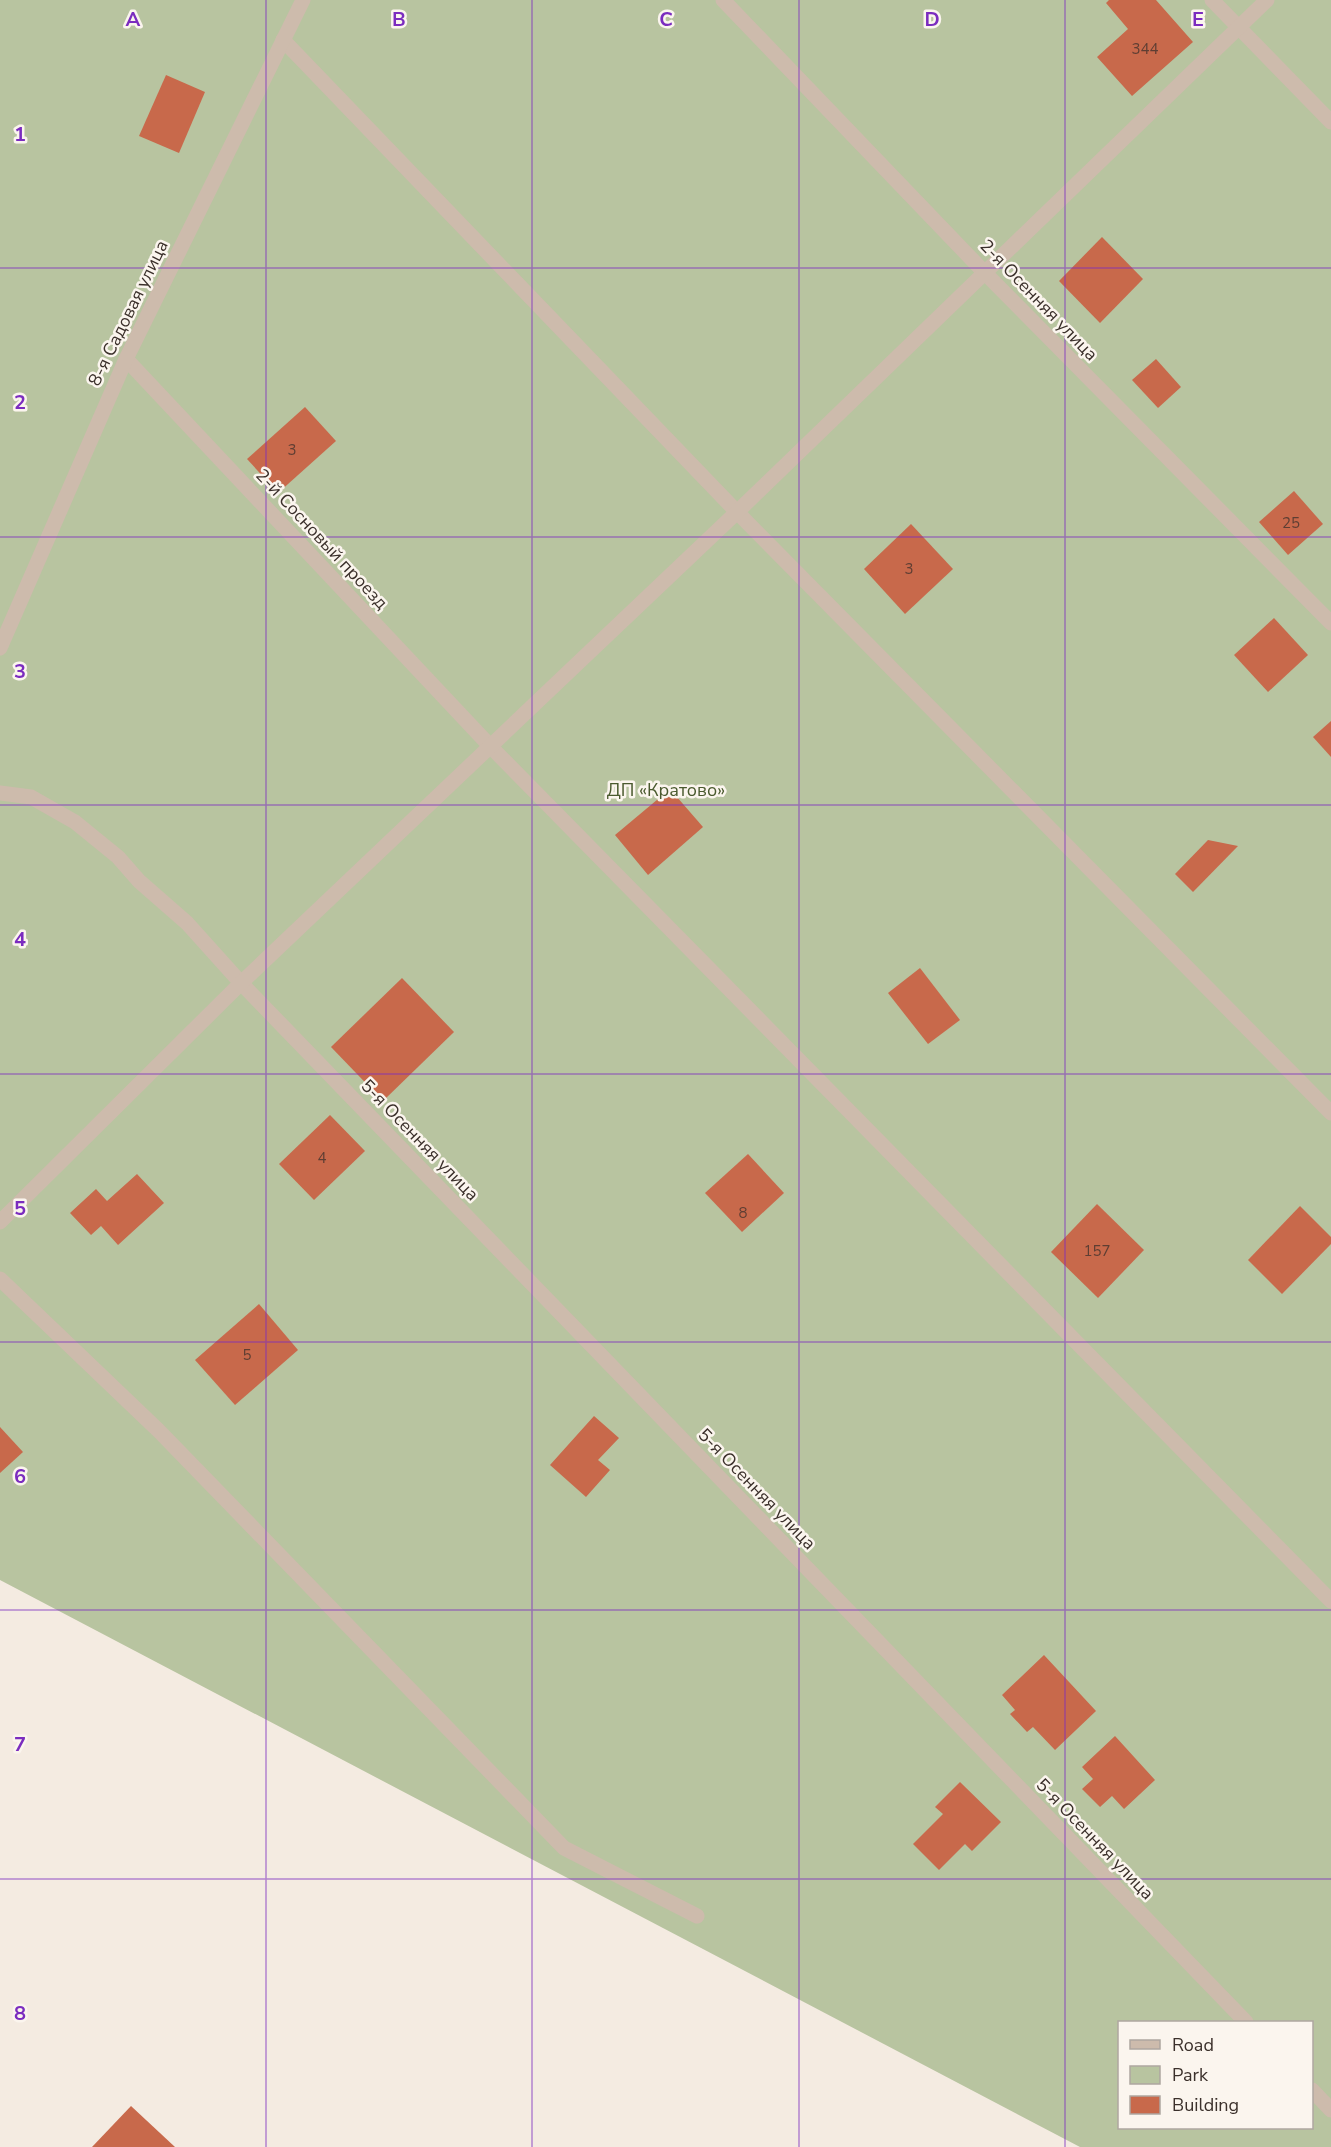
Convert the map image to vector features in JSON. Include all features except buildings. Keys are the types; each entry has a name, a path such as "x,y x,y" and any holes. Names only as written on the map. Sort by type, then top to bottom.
{"street":[{"name":"8-я Садовая улица","path":"0,648 126,359 303,0"},
{"name":"2-я Осенняя улица","path":"723,0 985,273 1331,623"},
{"path":"1212,0 1331,122"},
{"path":"0,1222 241,983 737,512 1267,0"},
{"path":"283,40 737,512 1331,1113"},
{"name":"2-й Сосновый проезд","path":"126,359 490,746 1331,1600"},
{"name":"5-я Осенняя улица","path":"0,793 31,797 75,822 118,857 139,881 187,923 241,983 1245,2021"},
{"path":"0,1279 159,1431 564,1848 697,1916"},
{"path":"1313,2092 1331,2110"}],"green space":[{"name":"ДП «Кратово»","path":"0,0 1331,0 1331,2147 1080,2147 0,1580"}]}
